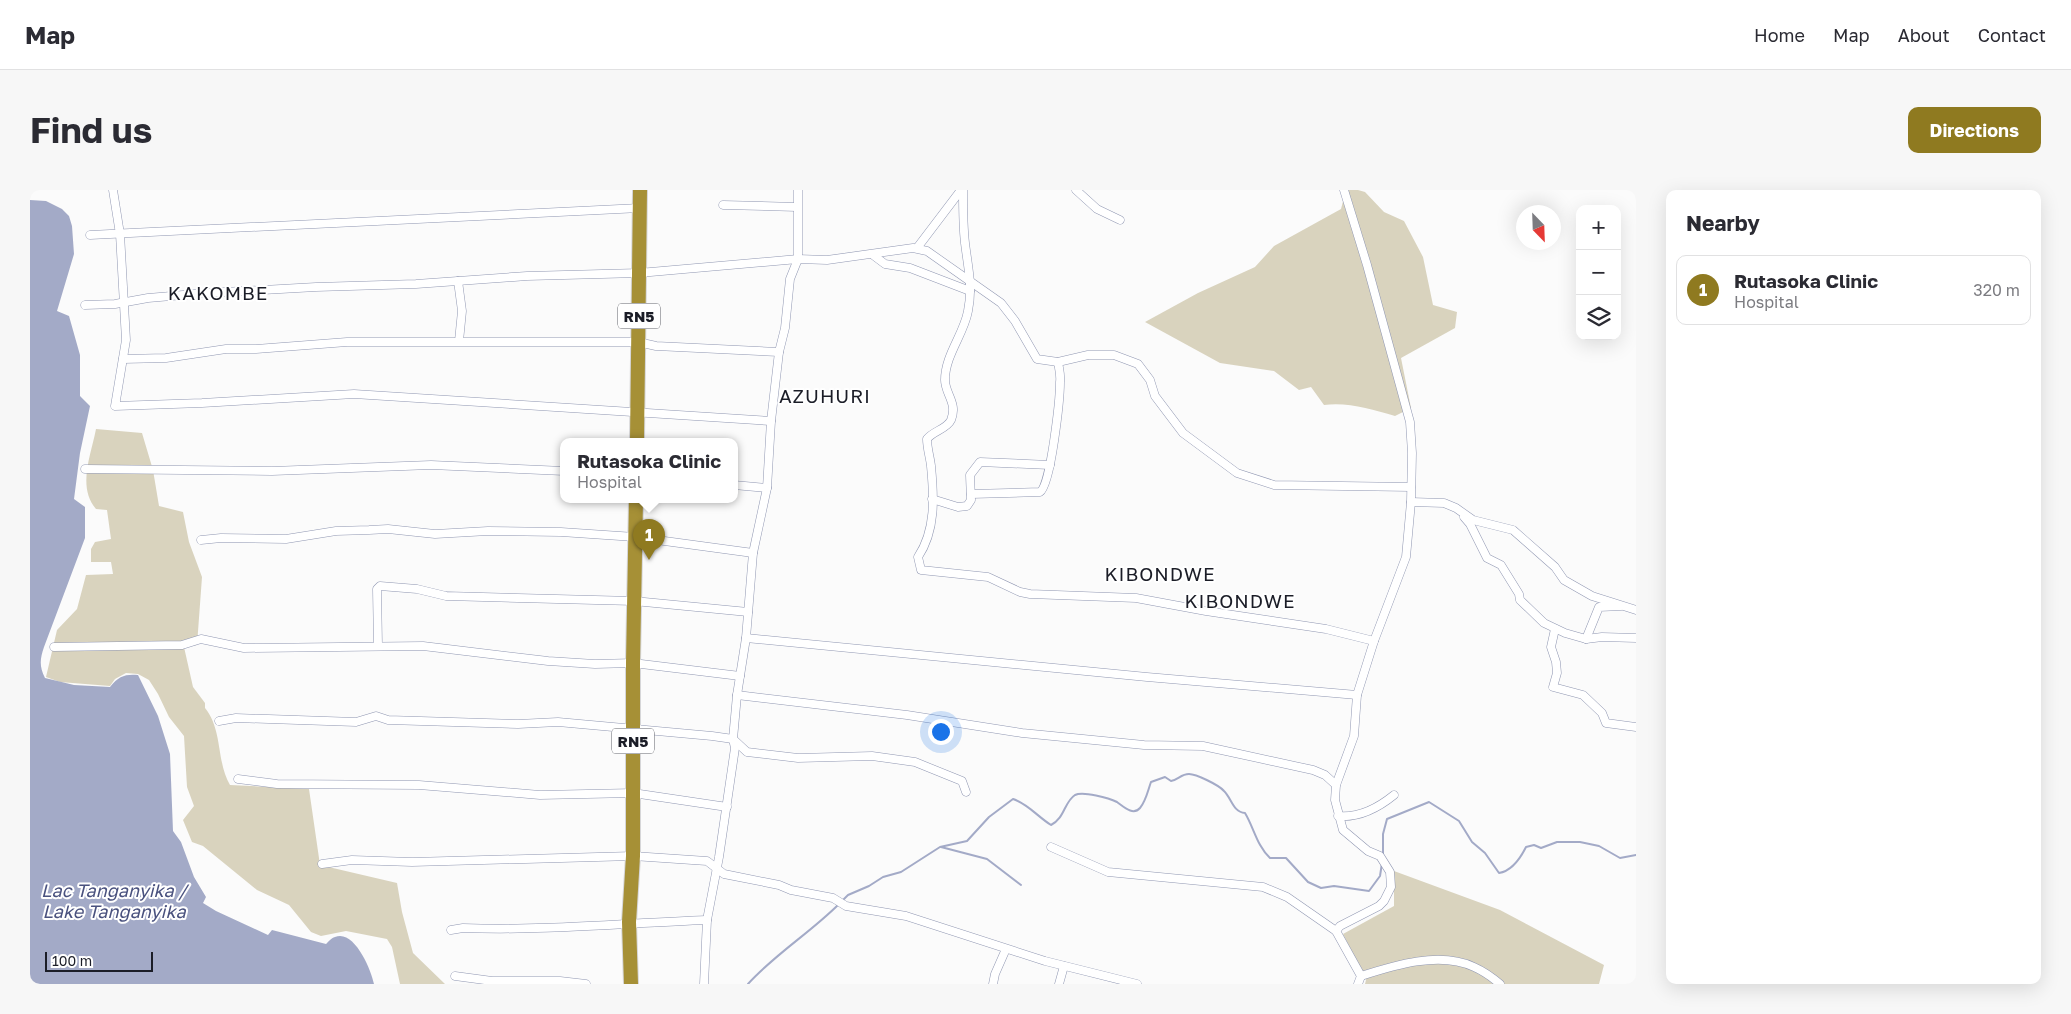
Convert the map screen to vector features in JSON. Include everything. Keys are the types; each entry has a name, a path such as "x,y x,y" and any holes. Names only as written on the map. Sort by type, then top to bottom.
{"highway":[{"name":"RN5","path":"637,438 640,190"},
{"name":"RN5","path":"632,984 630,922 633,856 633,663 636,503"}],"street":[{"path":"113,190 120,234 126,340 115,406 354,394 771,421"},
{"path":"704,984 707,920 717,868 735,748 733,739 737,695 746,638 753,552 767,488 771,421 791,273 798,260 798,190"},
{"path":"917,248 962,190"},
{"path":"962,190 965,245 971,282 968,310 964,326 951,354 945,379 952,402 951,418 949,423 927,439 932,499 931,526 927,540 918,557 921,570 988,577 1020,592 1030,594 1136,598 1206,611 1326,629 1374,641"},
{"path":"1076,190 1097,209 1120,220"},
{"path":"1336,931 1340,926 1384,901 1391,888 1392,878 1387,865 1380,856 1368,851 1343,830 1334,800 1336,785 1354,736 1357,695 1374,641 1406,557 1411,502 1412,452 1410,422 1367,265 1344,190"},
{"path":"723,205 797,207"},
{"path":"90,236 640,208"},
{"path":"85,305 206,293 527,276 639,273 798,260 828,260 917,248 927,251 1001,303 1015,321 1037,359 1058,362 1088,355 1114,355 1138,364 1150,380 1155,396 1183,433 1237,473 1274,486 1411,487"},
{"path":"873,254 885,264 910,268 970,291"},
{"path":"458,281 462,311 459,341"},
{"path":"123,358 166,358 226,349 256,349 317,343 459,341 638,342 656,346 779,352"},
{"path":"971,494 1040,492 1045,487 1050,465 1060,382 1058,362"},
{"path":"932,499 962,508 969,504 971,494 970,475 980,462 1050,465"},
{"path":"86,469 272,471 432,465 560,471"},
{"path":"738,485 767,488"},
{"path":"1411,502 1444,503 1456,508 1474,520 1513,530 1555,567 1564,580 1592,596 1636,610"},
{"path":"1456,508 1470,524 1487,558 1501,565 1519,594 1520,600 1544,623 1555,629 1586,639 1602,637 1636,638"},
{"path":"202,540 221,538 286,539 336,531 388,529 435,534 488,531 542,532 635,537 753,552"},
{"path":"378,646 377,589 380,586 417,589 446,596 634,601 748,612"},
{"path":"1586,639 1599,607 1623,606"},
{"path":"1555,629 1551,647 1557,673 1552,687 1583,695 1602,713 1606,723 1611,725 1626,724 1636,727"},
{"path":"746,638 1357,695"},
{"path":"54,647 182,645 201,639 244,648 423,646 548,661 595,664 633,663 740,676"},
{"path":"737,695 907,715 1022,733 1144,745 1203,746 1313,770 1325,775 1336,785"},
{"path":"219,721 236,718 356,722 376,716 388,720 518,724 558,722 596,727 634,728 733,739 747,752 798,758 864,756 915,762 962,781 966,792"},
{"path":"238,779 276,784 419,785 540,795 633,793 726,807"},
{"path":"1338,816 1364,813 1379,806 1394,795"},
{"path":"1051,847 1108,872 1263,887 1287,897 1330,925 1336,931 1360,980 1388,967 1433,959 1474,966 1500,984"},
{"path":"322,864 352,860 412,862 633,856 707,861 724,874 833,898 846,906 906,916 1116,982 1137,984"},
{"path":"451,930 557,928 630,922 707,920"},
{"path":"993,984 995,974 1006,949"},
{"path":"1060,984 1064,966"},
{"path":"455,976 492,981 560,981 586,984"}],"shaded area":[{"path":"1346,190 1365,192 1384,212 1404,221 1423,257 1433,305 1457,312 1455,328 1401,358 1411,408 1395,416 1351,405 1324,405 1311,387 1299,390 1274,371 1220,363 1145,322 1198,293 1255,267 1274,246 1341,209"},
{"path":"96,429 142,433 153,470 159,506 183,512 189,542 202,577 197,645 184,647 193,687 205,703 205,708 215,726 223,766 230,785 309,789 320,865 397,883 402,912 413,953 445,984 400,984 392,947 387,939 346,931 321,936 311,932 289,905 257,890 203,846 192,842 183,820 194,806 187,787 184,736 169,717 149,680 138,674 126,673 115,679 110,686 60,682 46,677 57,630 77,609 86,575 113,574 111,562 91,562 91,549 95,542 111,539 107,510 96,509 87,491 87,470"},
{"path":"1394,871 1500,910 1604,965 1599,984 1365,984 1366,980 1343,934 1394,906"}],"water":[{"name":"Lac Tanganyika / Lake Tanganyika","path":"30,200 46,201 62,209 69,216 72,226 74,254 57,311 69,316 80,355 80,396 90,406 80,453 74,499 85,507 85,538 43,651 41,662 43,674 45,678 74,685 110,687 122,676 138,675 158,716 170,754 173,831 181,842 194,877 206,897 203,903 268,935 272,930 326,944 335,937 342,936 349,939 355,944 365,960 374,984 30,984"}],"waterway":[{"path":"842,901 848,895 869,886 883,877 901,872 940,847 967,841 989,817 1013,799 1023,804 1051,825 1056,822 1071,798 1075,795 1090,794 1102,797 1134,811 1142,805 1151,782 1165,777 1171,781 1189,774 1207,780 1227,794 1235,808 1245,813 1259,842 1270,858 1286,858 1308,882 1321,888 1334,886 1369,891 1380,876 1382,863"},
{"path":"1383,856 1383,834 1387,819 1429,802 1459,821 1472,842 1485,853 1499,873 1512,867 1526,847 1534,845 1541,848 1557,842 1580,842 1599,846 1620,858 1636,855"},
{"path":"941,847 987,859 1021,885"},
{"path":"748,984 758,973 839,904"}],"place":[{"name":"Rutasoka Clinic","path":"649,560"}],"district":[{"name":"KAKOMBE","path":"218,292"},
{"name":"AZUHURI","path":"825,395"},
{"name":"KIBONDWE","path":"1160,573"},
{"name":"KIBONDWE","path":"1240,600"}]}
